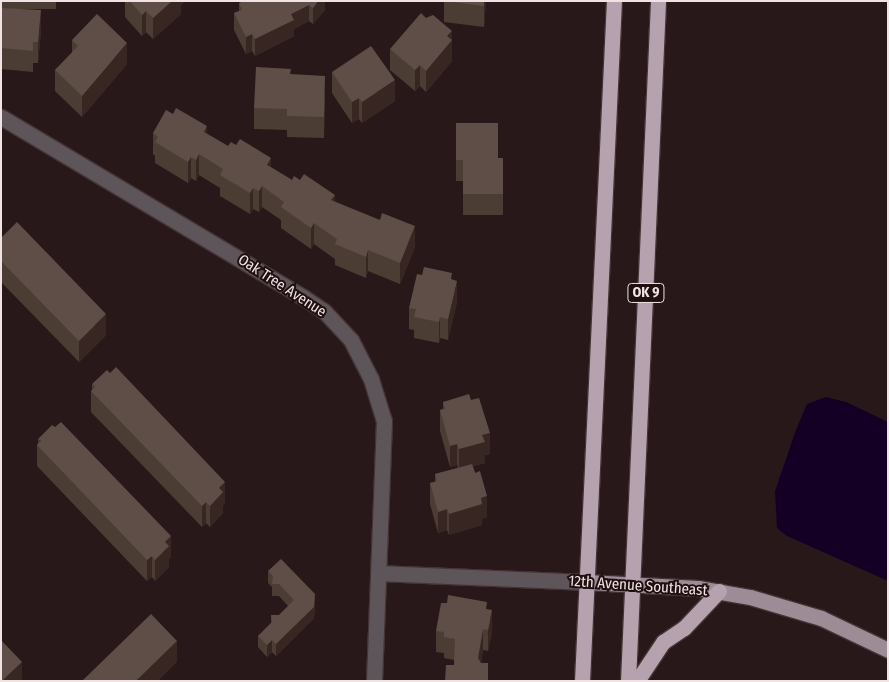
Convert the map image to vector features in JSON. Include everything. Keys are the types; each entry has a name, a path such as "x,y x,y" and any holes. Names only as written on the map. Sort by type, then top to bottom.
{"highway":[{"path":"582,681 614,1"},
{"name":"OK 9","path":"628,681 658,1"},
{"path":"637,681 663,642 684,628 719,591"}],"main road":[{"name":"12th Avenue Southeast","path":"587,582 719,591 801,610 888,650"}],"street":[{"name":"Oak Tree Avenue","path":"1,117 303,297 324,311 351,340 371,379 384,421 374,681"},
{"name":"12th Avenue Southeast","path":"378,574 587,582"}],"shaded area":[{"path":"826,397 846,402 888,422 888,581 787,536 777,528 775,491 796,430 807,404"}],"building":[{"path":"130,1 172,1 153,18 146,11 142,15"},
{"path":"243,1 318,1 313,8 309,5 291,14 294,20 255,39 252,34 246,37 234,13 242,10 239,3"},
{"path":"444,1 484,1 484,6"},
{"path":"1,8 41,10 38,42 33,42 33,51 1,48"},
{"path":"421,13 426,18 433,15 452,31 447,36 452,40 426,71 420,65 415,70 390,49"},
{"path":"97,14 127,43 82,96 55,70 78,46 72,40"},
{"path":"371,46 395,80 362,102 359,98 352,102 332,72"},
{"path":"256,67 291,69 290,74 325,76 324,117 287,116 287,109 254,108"},
{"path":"176,108 207,126 204,132 228,146 231,142 236,145 240,139 271,158 267,165 292,180 294,176 300,180 304,174 335,195 331,200 380,220 382,213 415,226 400,263 368,250 366,257 335,244 337,239 314,223 311,228 281,207 284,202 262,186 259,191 253,188 250,193 220,175 223,169 199,154 196,160 191,157 188,162 155,142 158,137 153,133 166,110 173,114"},
{"path":"456,123 498,123 498,158 503,158 503,194 463,194 463,160 456,160"},
{"path":"17,222 106,314 79,341 1,261 1,238"},
{"path":"424,267 452,273 451,279 457,281 448,319 440,317 439,322 414,317 416,309 409,308 417,274 422,275"},
{"path":"116,367 225,482 219,488 223,492 210,506 206,502 202,506 91,391 95,387 92,384 107,370 110,373"},
{"path":"469,394 471,400 479,398 490,433 482,435 485,442 459,449 457,444 450,446 440,410 445,409 443,402"},
{"path":"61,422 171,536 165,542 169,546 155,560 152,556 147,560 37,445 41,441 38,439 52,425 55,427"},
{"path":"472,464 475,473 480,471 487,496 481,498 482,504 449,514 447,509 438,512 430,483 437,481 435,474"},
{"path":"281,559 315,594 314,607 276,644 272,640 267,645 258,636 272,622 271,615 279,615 294,600 279,584 272,584 273,576 268,571"},
{"path":"448,595 487,602 486,609 492,610 488,630 483,629 478,658 481,663 488,663 488,681 445,681 446,665 454,665 455,639 444,637 444,632 436,631 441,603 447,603"},
{"path":"151,614 177,641 136,681 82,681"},
{"path":"1,640 22,662 2,681 1,681"}]}
